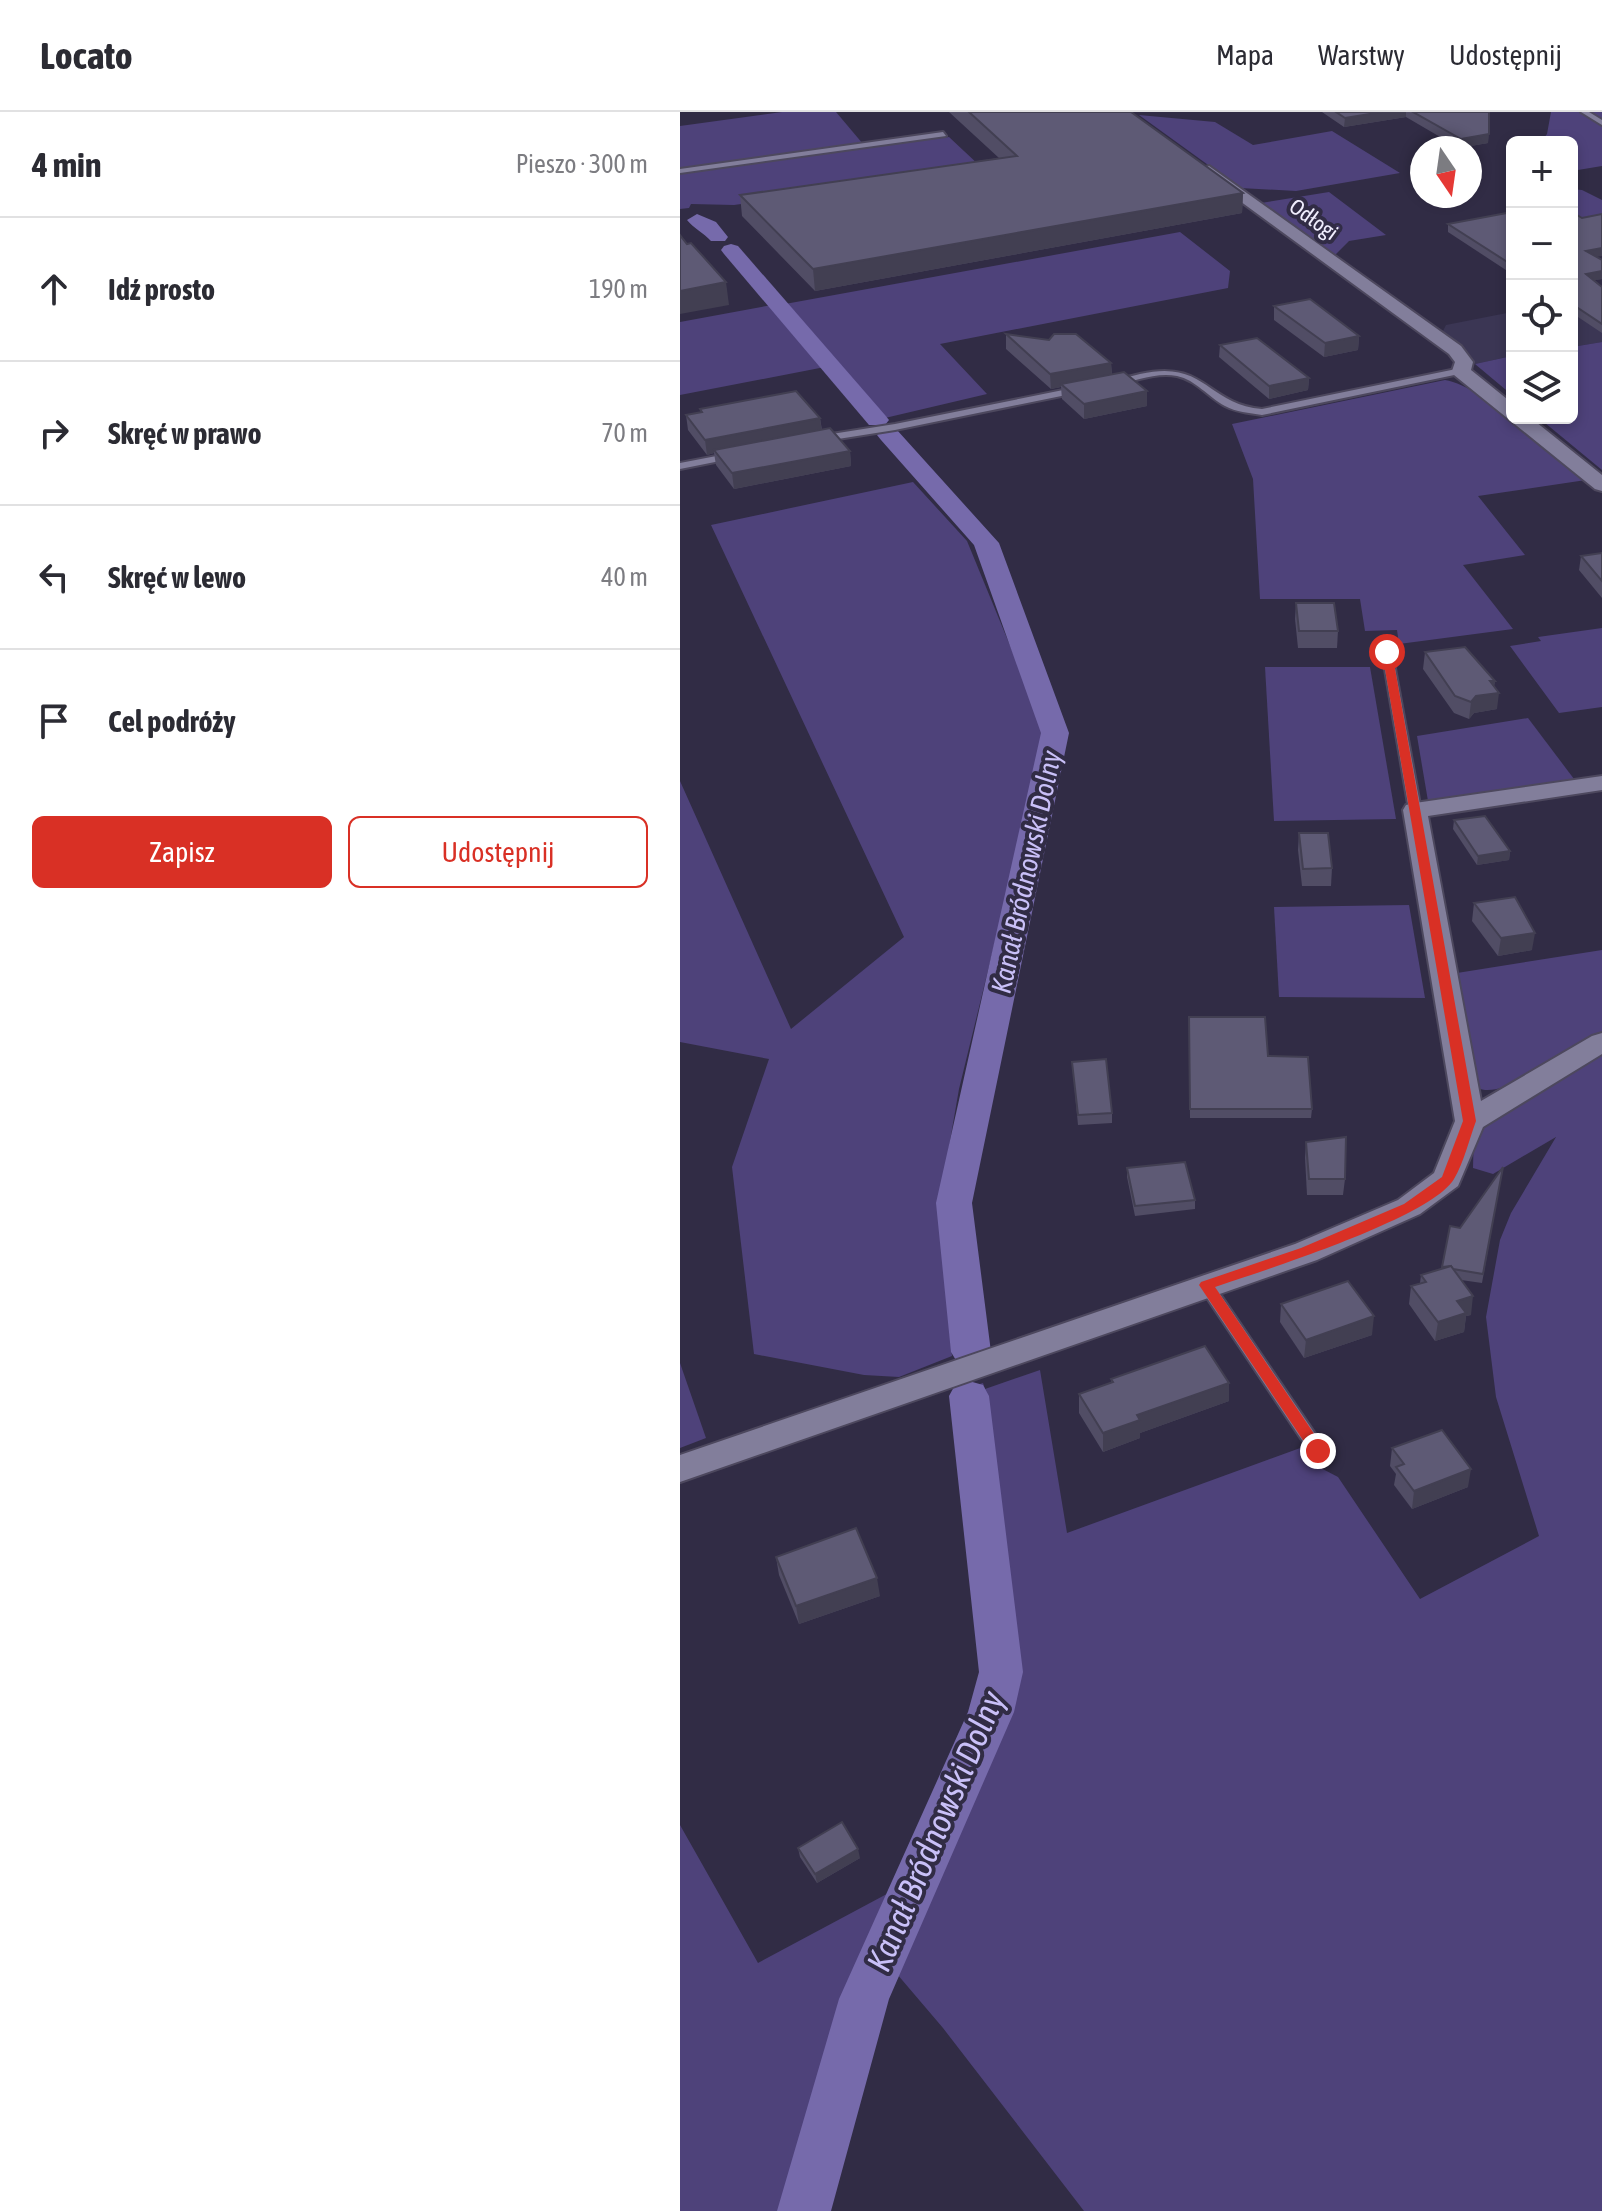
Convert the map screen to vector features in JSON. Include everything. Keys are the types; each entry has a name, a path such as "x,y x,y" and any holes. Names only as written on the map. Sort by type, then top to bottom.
{"street":[{"name":"Odłogi","path":"1200,165 1455,350 1464,362 1461,371 1506,407"},
{"path":"1526,424 1602,485"},
{"path":"680,1469 770,1441 1306,1252 1409,1207 1447,1179 1470,1121 1415,810 1602,783"},
{"path":"1470,1121 1602,1042"}],"lane":[{"path":"1584,112 1602,123"},
{"path":"680,171 943,134"},
{"path":"1105,385 1166,373 1188,376 1223,404 1262,412 1461,371"},
{"path":"810,441 1090,388"},
{"path":"680,466 738,455"},
{"path":"1387,652 1415,810"},
{"path":"1206,1285 1318,1451"}],"shaded area":[{"path":"782,112 836,112 863,144 680,169 680,126"},
{"path":"1551,112 1602,112 1602,166 1578,170 1578,136 1546,136"},
{"path":"1139,115 1215,122 1253,145 1332,131 1400,173 1296,191 1240,188"},
{"path":"949,137 980,166 958,174 734,205 691,204 689,208 680,209 680,172"},
{"path":"1578,190 1602,200 1602,229 1578,222"},
{"path":"1329,192 1386,235 1349,241 1333,257 1261,203"},
{"path":"1180,232 1230,271 1228,288 940,344 987,394 885,418 785,304"},
{"path":"1578,300 1602,300 1602,342 1578,346"},
{"path":"772,305 825,367 680,395 680,322"},
{"path":"1506,313 1506,357 1475,364 1441,335 1446,325"},
{"path":"1602,342 1602,470 1546,424 1578,424 1578,346"},
{"path":"1506,357 1506,390 1475,364"},
{"path":"1445,380 1478,394 1497,407 1506,414 1506,424 1518,424 1586,480 1478,496 1525,555 1463,565 1513,629 1399,644 1397,630 1365,631 1360,599 1260,599 1253,479 1232,424"},
{"path":"913,482 967,541 1046,733 959,1089 938,1210 952,1356 899,1377 864,1375 754,1354 732,1167 769,1059 680,1042 680,781 791,1029 904,937 711,525"},
{"path":"1602,628 1602,707 1559,713 1510,646 1541,641 1538,637"},
{"path":"1265,667 1370,667 1396,819 1274,821"},
{"path":"1528,718 1574,779 1428,801 1417,736"},
{"path":"1409,905 1425,998 1279,997 1274,907"},
{"path":"1602,950 1602,1034 1522,1080 1489,1090 1478,1088 1457,973"},
{"path":"1602,1052 1602,2211 1084,2211 943,2028 897,1974 881,2012 825,2211 680,2211 680,1825 758,1963 898,1888 988,1679 955,1392 983,1383 985,1389 1040,1370 1067,1533 1303,1447 1315,1465 1338,1477 1420,1599 1539,1536 1496,1397 1486,1317 1500,1240 1511,1213 1556,1137 1493,1174 1473,1168 1474,1128"},
{"path":"680,1363 706,1438 680,1448"}],"building":[{"path":"969,112 1131,112 1243,193 813,269 740,195 1017,156"},
{"path":"1336,112 1382,112 1345,118"},
{"path":"1413,112 1489,112 1489,134 1456,136"},
{"path":"1506,213 1506,261 1448,224"},
{"path":"1602,214 1602,248 1586,251 1602,260 1602,271 1586,274 1602,287 1602,324 1578,308 1578,216 1582,218"},
{"path":"680,235 687,244 691,243 726,282 680,291"},
{"path":"1310,299 1359,336 1325,343 1274,306"},
{"path":"1006,334 1049,340 1054,334 1076,334 1111,363 1050,374"},
{"path":"1257,338 1309,378 1269,386 1220,345"},
{"path":"1124,372 1147,391 1084,404 1061,384"},
{"path":"796,391 820,418 705,440 686,415 702,412 700,409"},
{"path":"830,428 850,451 732,473 714,450"},
{"path":"1602,553 1602,581 1581,556"},
{"path":"1296,603 1334,603 1338,631 1299,631"},
{"path":"1465,647 1495,681 1490,681 1499,693 1476,696 1471,702 1455,696 1425,652"},
{"path":"1485,816 1510,851 1478,856 1454,820"},
{"path":"1299,833 1328,833 1332,868 1303,869"},
{"path":"1515,897 1535,933 1501,938 1474,903"},
{"path":"1189,1017 1265,1017 1268,1056 1308,1057 1312,1109 1190,1109"},
{"path":"1106,1059 1112,1113 1078,1115 1072,1062"},
{"path":"1346,1137 1345,1179 1309,1179 1306,1142"},
{"path":"1185,1162 1195,1200 1135,1206 1127,1168"},
{"path":"1503,1167 1483,1274 1453,1269 1451,1266 1442,1267 1450,1226 1460,1228"},
{"path":"1451,1266 1473,1296 1457,1301 1466,1313 1438,1322 1411,1286 1426,1282 1421,1275"},
{"path":"1348,1281 1374,1316 1306,1340 1281,1304"},
{"path":"1205,1346 1229,1383 1137,1415 1140,1420 1103,1433 1079,1394 1113,1382 1111,1379"},
{"path":"1442,1430 1471,1469 1414,1491 1396,1467 1404,1464 1392,1448"},
{"path":"856,1528 877,1578 796,1606 776,1557"},
{"path":"842,1822 858,1849 815,1874 798,1848"}],"waterway":[{"name":"Kanał Bródnowski Dolny","path":"697,220 709,226 718,237"},
{"name":"Kanał Bródnowski Dolny","path":"731,250 877,420"},
{"name":"Kanał Bródnowski Dolny","path":"889,435 986,543 1055,733 954,1203 971,1352"},
{"name":"Kanał Bródnowski Dolny","path":"804,2211 864,1999 991,1712 1001,1672 969,1396"}],"route":[{"path":"1318,1451 1206,1285 1306,1252 1409,1207 1447,1179 1470,1121 1387,652"}]}
